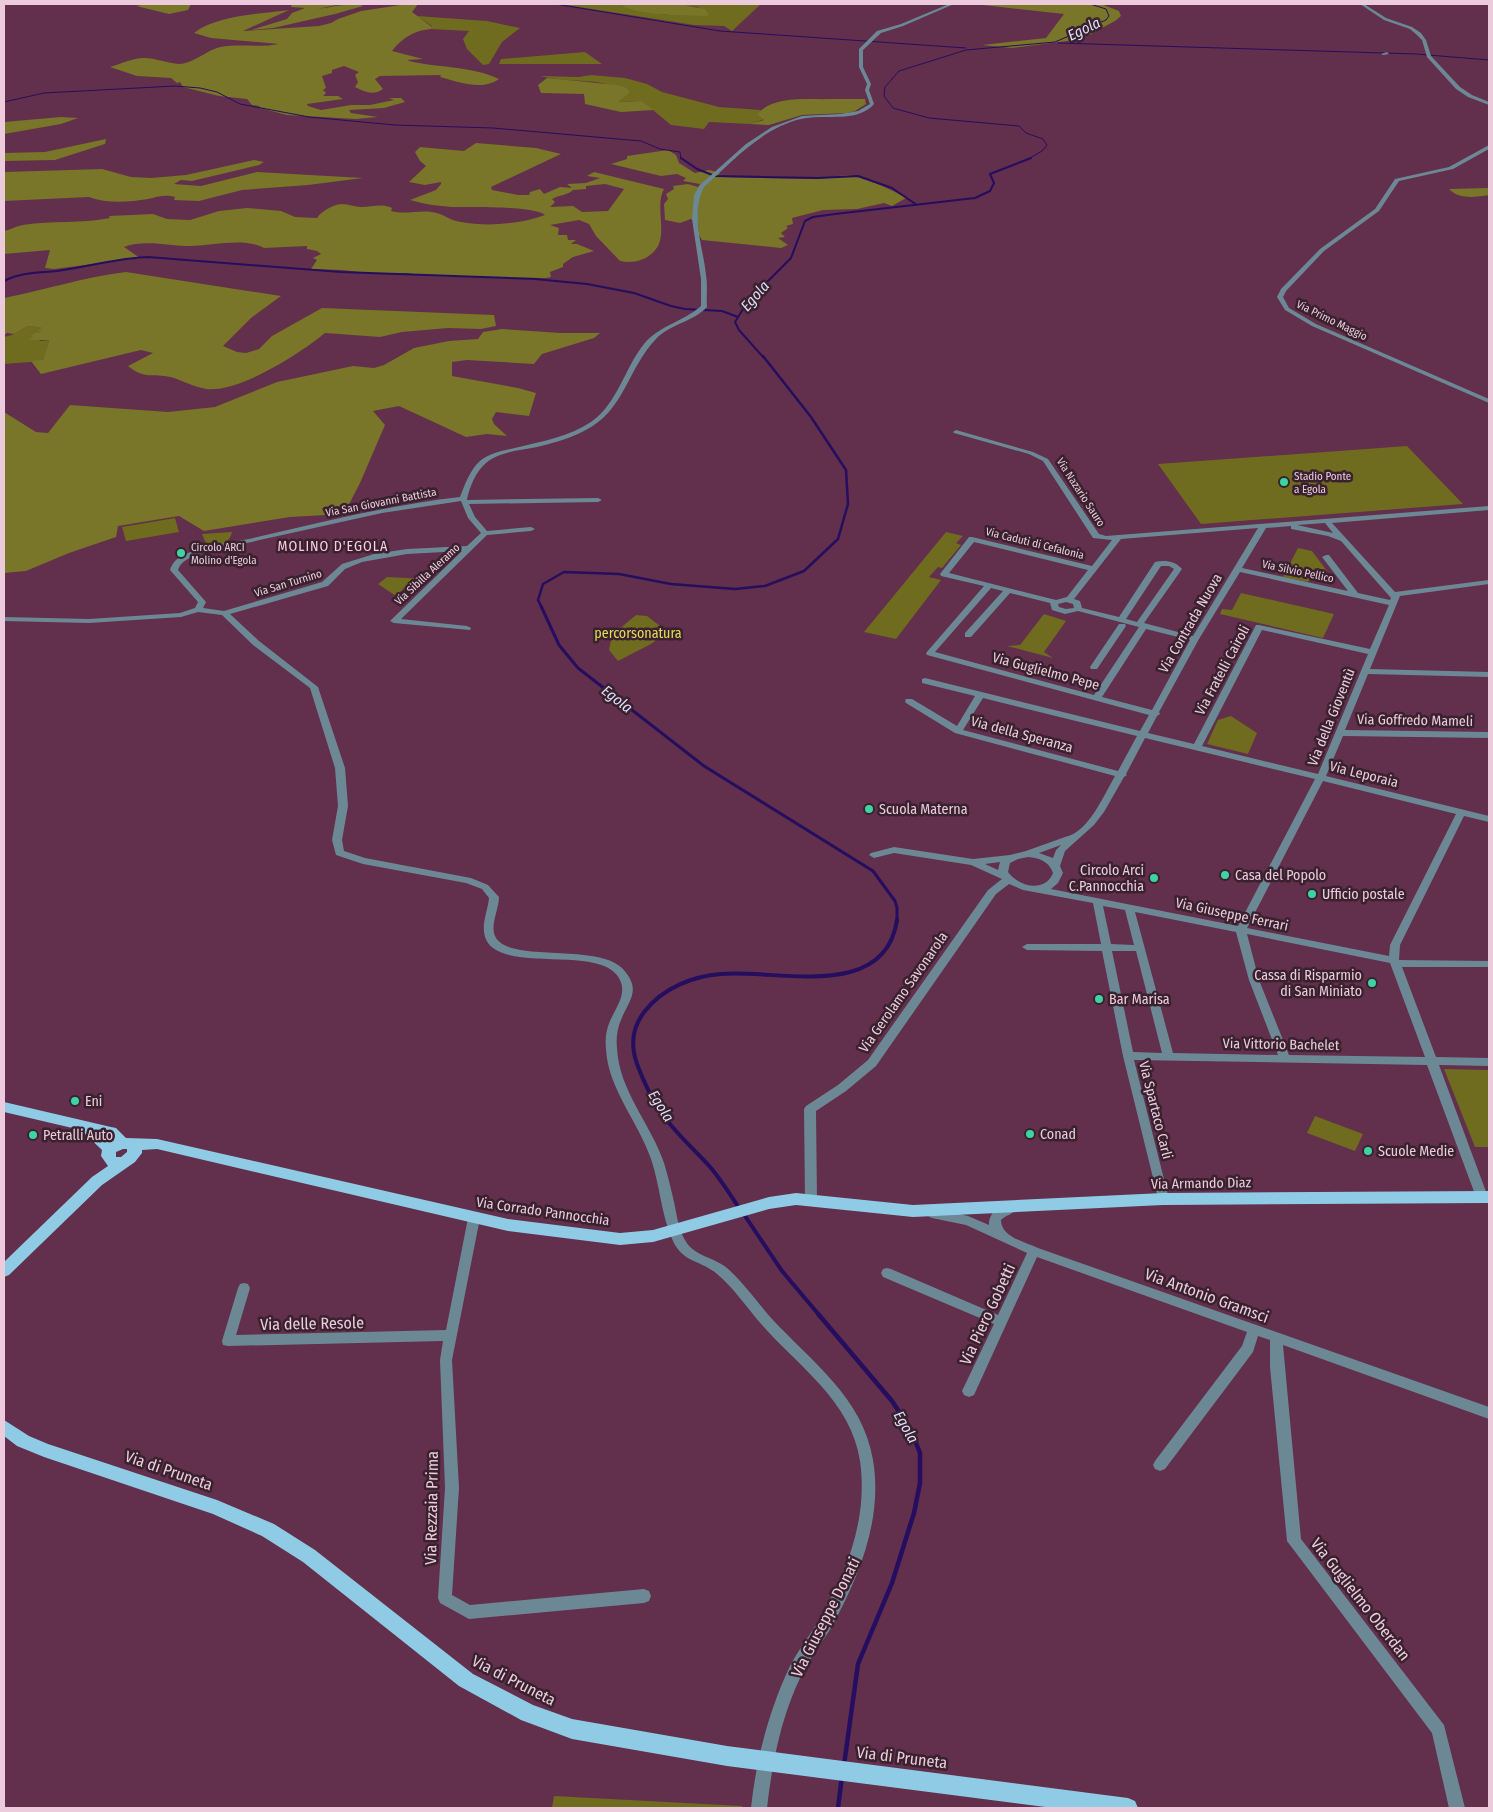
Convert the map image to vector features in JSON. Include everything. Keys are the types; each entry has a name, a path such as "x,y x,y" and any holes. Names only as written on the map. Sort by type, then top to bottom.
{"main road":[{"path":"4,1107 86,1127 122,1152 97,1181 4,1271"},
{"name":"Via Corrado Pannocchia","path":"122,1152 170,1148 508,1225 609,1238 633,1238 674,1231 783,1200 811,1200 913,1211"},
{"name":"Via Armando Diaz","path":"913,1211 1162,1199 1486,1197"},
{"name":"Via di Pruneta","path":"4,1427 22,1441 44,1450 217,1508 268,1530 309,1556 466,1680 528,1713 572,1729 727,1756 1128,1808"}],"street":[{"path":"531,529 485,533 472,518 464,500 472,476 484,461 507,452 567,436 600,418 616,400 636,360 656,335 701,309 704,279 695,223 698,193 713,176 774,126 803,117 859,113 869,108 872,104 867,90 869,84 860,62 861,50 879,32 952,4"},
{"path":"1362,4 1385,19 1411,28 1419,34 1424,40 1429,55 1462,92 1489,104"},
{"name":"Via Primo Maggio","path":"1489,147 1451,168 1405,177 1396,181 1383,204 1322,250 1284,290 1280,299 1291,312 1314,325 1489,401"},
{"name":"Via Nazario Sauro","path":"956,432 1031,453 1046,460 1096,536 1118,539 1264,525 1489,508"},
{"name":"Via San Giovanni Battista","path":"198,610 202,602 174,570 174,567 181,560 228,546 409,506 464,500 598,500"},
{"path":"1326,520 1394,600 1397,594 1404,592 1489,582"},
{"name":"Via Nazario Sauro","path":"1281,524 1330,534 1344,541"},
{"name":"Via Contrada Nuova","path":"1144,735 1196,639 1264,525"},
{"name":"Via Sibilla Aleramo","path":"467,628 394,621 485,533"},
{"name":"Via Caduti di Cefalonia","path":"989,585 944,574 972,539 1093,569"},
{"path":"1070,599 1118,539"},
{"name":"Via San Turnino","path":"224,613 325,584 331,581 342,568 372,557 471,548"},
{"name":"Via Silvio Pellico","path":"1326,557 1355,595"},
{"path":"1094,667 1158,564 1164,563 1175,566 1178,569 1096,699"},
{"name":"Via Silvio Pellico","path":"1237,569 1355,595 1394,600"},
{"path":"984,617 965,612 989,585 1055,602 1070,599 1077,603 1078,609"},
{"path":"968,635 1008,590"},
{"name":"Via della Gioventù","path":"1240,930 1321,777 1341,733 1394,600"},
{"path":"1055,602 1054,606 1059,610 1070,612 1078,609 1121,623 1142,625 1196,639"},
{"path":"4,620 89,620 181,614 198,610 224,613 256,643 314,687 340,768 343,806 337,840 339,853 363,861 451,876 479,884 494,897 488,932 490,939 496,947 513,952 598,961 615,967 626,978 629,993 614,1022 612,1033 613,1064 625,1096 651,1144 670,1206 674,1231"},
{"name":"Via Guglielmo Pepe","path":"965,612 930,653 1156,714"},
{"name":"Via Fratelli Cairoli","path":"1196,748 1259,627 1372,652"},
{"path":"1106,650 1125,655"},
{"path":"1365,671 1489,675"},
{"name":"Via Leporaia","path":"925,681 1489,819"},
{"name":"Via della Speranza","path":"981,694 958,731 1122,775"},
{"path":"909,701 958,731"},
{"name":"Via Goffredo Mameli","path":"1341,733 1489,735"},
{"path":"1055,866 1061,850 1091,823 1101,810 1144,735"},
{"path":"1461,812 1396,945 1395,962 1486,1197"},
{"path":"874,855 894,850 973,862 1010,858 1044,850 1080,833"},
{"path":"1028,854 1044,857 1055,866 1058,888 1064,894"},
{"path":"1006,878 1002,867 1010,858"},
{"path":"973,862 1018,886 1036,889 1050,885 1058,877"},
{"name":"Via Gerolamo Savonarola","path":"811,1200 810,1109 842,1088 872,1063 992,892 1006,878"},
{"name":"Via Giuseppe Ferrari","path":"1036,889 1395,962 1489,964"},
{"name":"Via Spartaco Carli","path":"1097,900 1128,1056 1162,1199"},
{"path":"1129,907 1169,1057"},
{"path":"1240,930 1260,997 1285,1059"},
{"path":"1026,946 1140,948"},
{"name":"Via Vittorio Bachelet","path":"1128,1056 1489,1062"},
{"path":"1004,1237 995,1226 995,1218 1001,1212 1023,1205"},
{"path":"953,1210 970,1214 1004,1237"},
{"name":"Via Antonio Gramsci","path":"913,1211 968,1221 1034,1251 1489,1413"},
{"name":"Via Rezzaia Prima","path":"474,1218 446,1360 452,1488 445,1598 469,1612 644,1596"},
{"name":"Via Giuseppe Donati","path":"674,1231 685,1251 718,1268 770,1325 833,1388 849,1409 859,1429 866,1454 869,1487 866,1521 858,1554 818,1636 796,1671 779,1718 760,1790 759,1808"},
{"name":"Via Piero Gobetti","path":"969,1392 1034,1251"},
{"path":"887,1273 1002,1322"},
{"name":"Via delle Resole","path":"244,1288 228,1341 452,1335"},
{"path":"1160,1465 1248,1348 1254,1330"},
{"name":"Via Guglielmo Oberdan","path":"1276,1338 1277,1367 1294,1541 1439,1730 1457,1808"}],"green space":[{"path":"560,4 625,4 623,6 665,15 700,7 688,6 686,4 761,4 732,31 724,26 694,25"},
{"path":"417,16 487,21 520,28 502,42 489,64 483,65 467,49 463,39 469,31 431,29 432,26"},
{"path":"585,52 602,64 499,64 501,59"},
{"path":"591,75 625,78 647,84 662,92 719,107 761,110 758,114 765,119 749,124 709,122 704,129 671,125 642,101 617,102 630,93 620,88 598,82 563,80 540,76 579,77"},
{"path":"28,326 43,328 43,332 34,337 41,341 49,340 43,361 4,364 4,337 12,335"},
{"path":"1407,446 1463,504 1201,524 1158,464"},
{"path":"175,518 179,532 126,541 122,527"},
{"path":"232,532 229,540 226,542 208,548 202,534"},
{"path":"946,532 963,536 956,543 961,545 942,568 938,567 929,577 941,580 896,639 864,632"},
{"path":"1298,548 1312,551 1327,571 1315,568 1308,582 1283,577"},
{"path":"387,577 429,579 421,587 404,588 396,596 378,584"},
{"path":"1241,593 1334,614 1323,638 1220,614 1222,609 1232,610"},
{"path":"1044,614 1066,621 1044,652 1053,658 1007,646 1020,645"},
{"name":"percorsonatura","path":"636,615 647,616 668,632 651,644 618,661 609,650 612,635"},
{"path":"1231,716 1257,733 1248,754 1207,744 1218,720"},
{"path":"1444,1069 1489,1070 1489,1147 1475,1147"},
{"path":"1315,1116 1363,1134 1355,1151 1307,1133"},
{"path":"554,1796 742,1806 742,1808 552,1808"}],"shaded area":[{"path":"148,4 191,4 188,10 169,14 136,6"},
{"path":"292,4 342,4 317,9 348,4 363,6 273,28 251,30 287,19 292,13 305,8 291,7"},
{"path":"418,4 412,12 432,27 409,36 392,51 423,59 409,61 467,69 499,79 493,83 478,85 440,77 441,75 380,76 375,79 383,89 372,93 355,87 358,82 355,75 359,72 344,66 322,76 326,88 323,90 326,93 323,96 338,96 343,99 307,104 308,106 321,110 351,105 370,105 394,100 389,98 401,98 405,102 384,108 349,110 351,113 378,117 356,119 287,115 252,105 247,99 219,96 183,87 180,82 177,83 171,78 137,76 110,67 142,58 179,64 194,60 223,47 279,44 211,38 194,33 214,22 226,19 289,10 243,31 319,26 361,11"},
{"path":"625,4 686,4 705,9 709,15 640,12 622,6"},
{"path":"974,4 1101,4 1119,11 1121,16 1089,35 1075,40 1012,48 982,45 1046,38 1064,14"},
{"path":"547,78 618,85 627,88 630,93 618,102 642,101 654,110 621,112 585,104 584,94 541,93 538,85"},
{"path":"802,99 865,99 866,104 855,111 847,113 802,115 769,125 749,124 764,120 757,114 764,108 782,101"},
{"path":"61,117 78,118 61,124 4,134 4,122"},
{"path":"106,139 105,144 55,160 4,161 4,153 45,152"},
{"path":"476,143 536,148 561,154 491,187 492,190 518,195 529,195 530,192 540,189 544,194 560,187 572,188 567,184 586,183 600,178 587,176 594,172 664,189 660,206 660,241 650,255 639,261 620,261 596,236 589,224 579,220 550,225 559,228 558,235 567,235 568,240 576,240 571,244 577,244 594,251 573,257 563,264 563,267 550,272 551,277 545,278 424,276 407,273 376,274 311,269 317,260 313,258 321,254 307,249 307,246 264,248 247,243 190,246 140,243 124,247 140,258 54,269 45,268 50,250 4,254 4,231 23,225 99,220 110,218 109,216 153,214 167,219 190,220 219,211 247,208 281,211 295,217 317,218 329,208 342,204 361,207 384,206 392,208 391,211 401,213 432,212 471,224 515,222 545,215 528,210 446,207 410,200 436,190 441,184 441,182 425,185 409,182 426,166 420,161 415,152 420,147 464,151","holes":["605,184 624,189 608,211 582,212 573,206 550,207 555,202 552,199 573,190 586,189 586,186"]},
{"path":"668,150 676,155 679,163 695,173 709,170 720,173 718,175 721,177 816,179 849,175 894,191 906,198 892,206 884,203 857,209 823,210 792,218 793,224 786,226 788,228 781,233 785,237 778,238 788,245 781,248 702,240 699,235 698,224 691,219 680,223 665,220 664,204 668,199 666,194 674,189 673,186 688,184 698,187 700,184 683,181 686,178 677,174 661,176 611,164 627,159 627,156"},
{"path":"254,160 264,162 259,165 192,181 181,180 174,184 201,186 257,172 363,178 308,185 242,190 199,201 174,200 175,197 161,196 126,202 103,201 89,197 4,201 4,172 102,169 131,177 151,178 186,175"},
{"path":"1489,188 1489,195 1473,197 1458,195 1449,189"},
{"path":"126,272 281,296 251,318 223,346 237,352 246,353 259,349 272,336 322,308 494,315 496,326 481,329 448,328 402,332 380,337 325,333 286,361 252,378 220,389 206,389 167,376 145,375 134,371 128,366 153,353 141,350 41,374 31,361 43,360 49,340 29,340 33,337 30,336 42,332 38,331 42,328 28,326 14,334 7,333 4,335 4,298 95,277"},
{"path":"502,329 561,333 600,333 594,338 542,354 534,364 467,360 452,362 452,376 536,393 529,416 496,412 492,419 494,424 507,436 487,434 466,437 399,406 373,411 385,425 360,483 344,514 290,517 204,531 179,516 118,526 116,537 69,553 26,571 4,573 4,412 36,432 48,433 70,405 168,412 215,407 277,382 353,366 374,368 384,365 414,348 449,341 478,339 483,332"}],"waterway":[{"path":"555,4 720,31 966,48"},
{"name":"Egola","path":"1028,159 1042,151 1047,145 1043,139 1026,133 1019,126 929,118 893,108 884,96 885,87 899,71 966,50 1055,42 1106,20 1109,16 1106,9 1090,4"},
{"path":"1058,43 1416,54 1489,60"},
{"path":"4,102 44,93 175,86 200,88 217,92 240,104 309,117 395,125 493,128 641,141 660,149 680,152 681,159"},
{"path":"681,158 697,169 715,176 818,178 858,176 892,188 917,205"},
{"name":"Egola","path":"917,205 975,198 990,191 994,183 990,174 1031,158"},
{"name":"Egola","path":"764,358 739,330 735,322 748,301 791,258 805,221 813,217 917,205"},
{"path":"4,281 23,274 57,271 125,259 148,257 341,272 535,279 587,284 634,293 671,306 685,309 722,311 738,317"},
{"name":"Egola","path":"541,606 538,600 543,584 564,572 619,574 671,584 735,589 765,586 804,571 838,539 848,504 846,470 811,417 763,356"},
{"name":"Egola","path":"541,606 559,645 578,668 704,766 873,871 895,901 897,920"},
{"name":"Egola","path":"739,1208 711,1168 666,1119 650,1094 633,1050 637,1023 652,1003 661,996 679,985 700,977 721,974 826,976 851,972 872,962 888,946 897,920"},
{"name":"Egola","path":"743,1213 782,1271 820,1316"},
{"name":"Egola","path":"819,1315 892,1401 910,1428 920,1453 920,1483 914,1513 892,1583 858,1664 844,1765"},
{"name":"Egola","path":"838,1808 842,1776"}],"place":[{"name":"Stadio Ponte a Egola","path":"1284,482"},
{"name":"Circolo ARCI Molino d'Egola","path":"181,553"},
{"name":"Scuola Materna","path":"869,809"},
{"name":"Casa del Popolo","path":"1225,875"},
{"name":"Circolo Arci C.Pannocchia","path":"1154,878"},
{"name":"Ufficio postale","path":"1312,894"},
{"name":"Cassa di Risparmio di San Miniato","path":"1372,983"},
{"name":"Bar Marisa","path":"1099,999"},
{"name":"Eni","path":"75,1101"},
{"name":"Conad","path":"1030,1134"},
{"name":"Petralli Auto","path":"33,1135"},
{"name":"Scuole Medie","path":"1368,1151"}],"district":[{"name":"MOLINO D'EGOLA","path":"333,546"}]}
